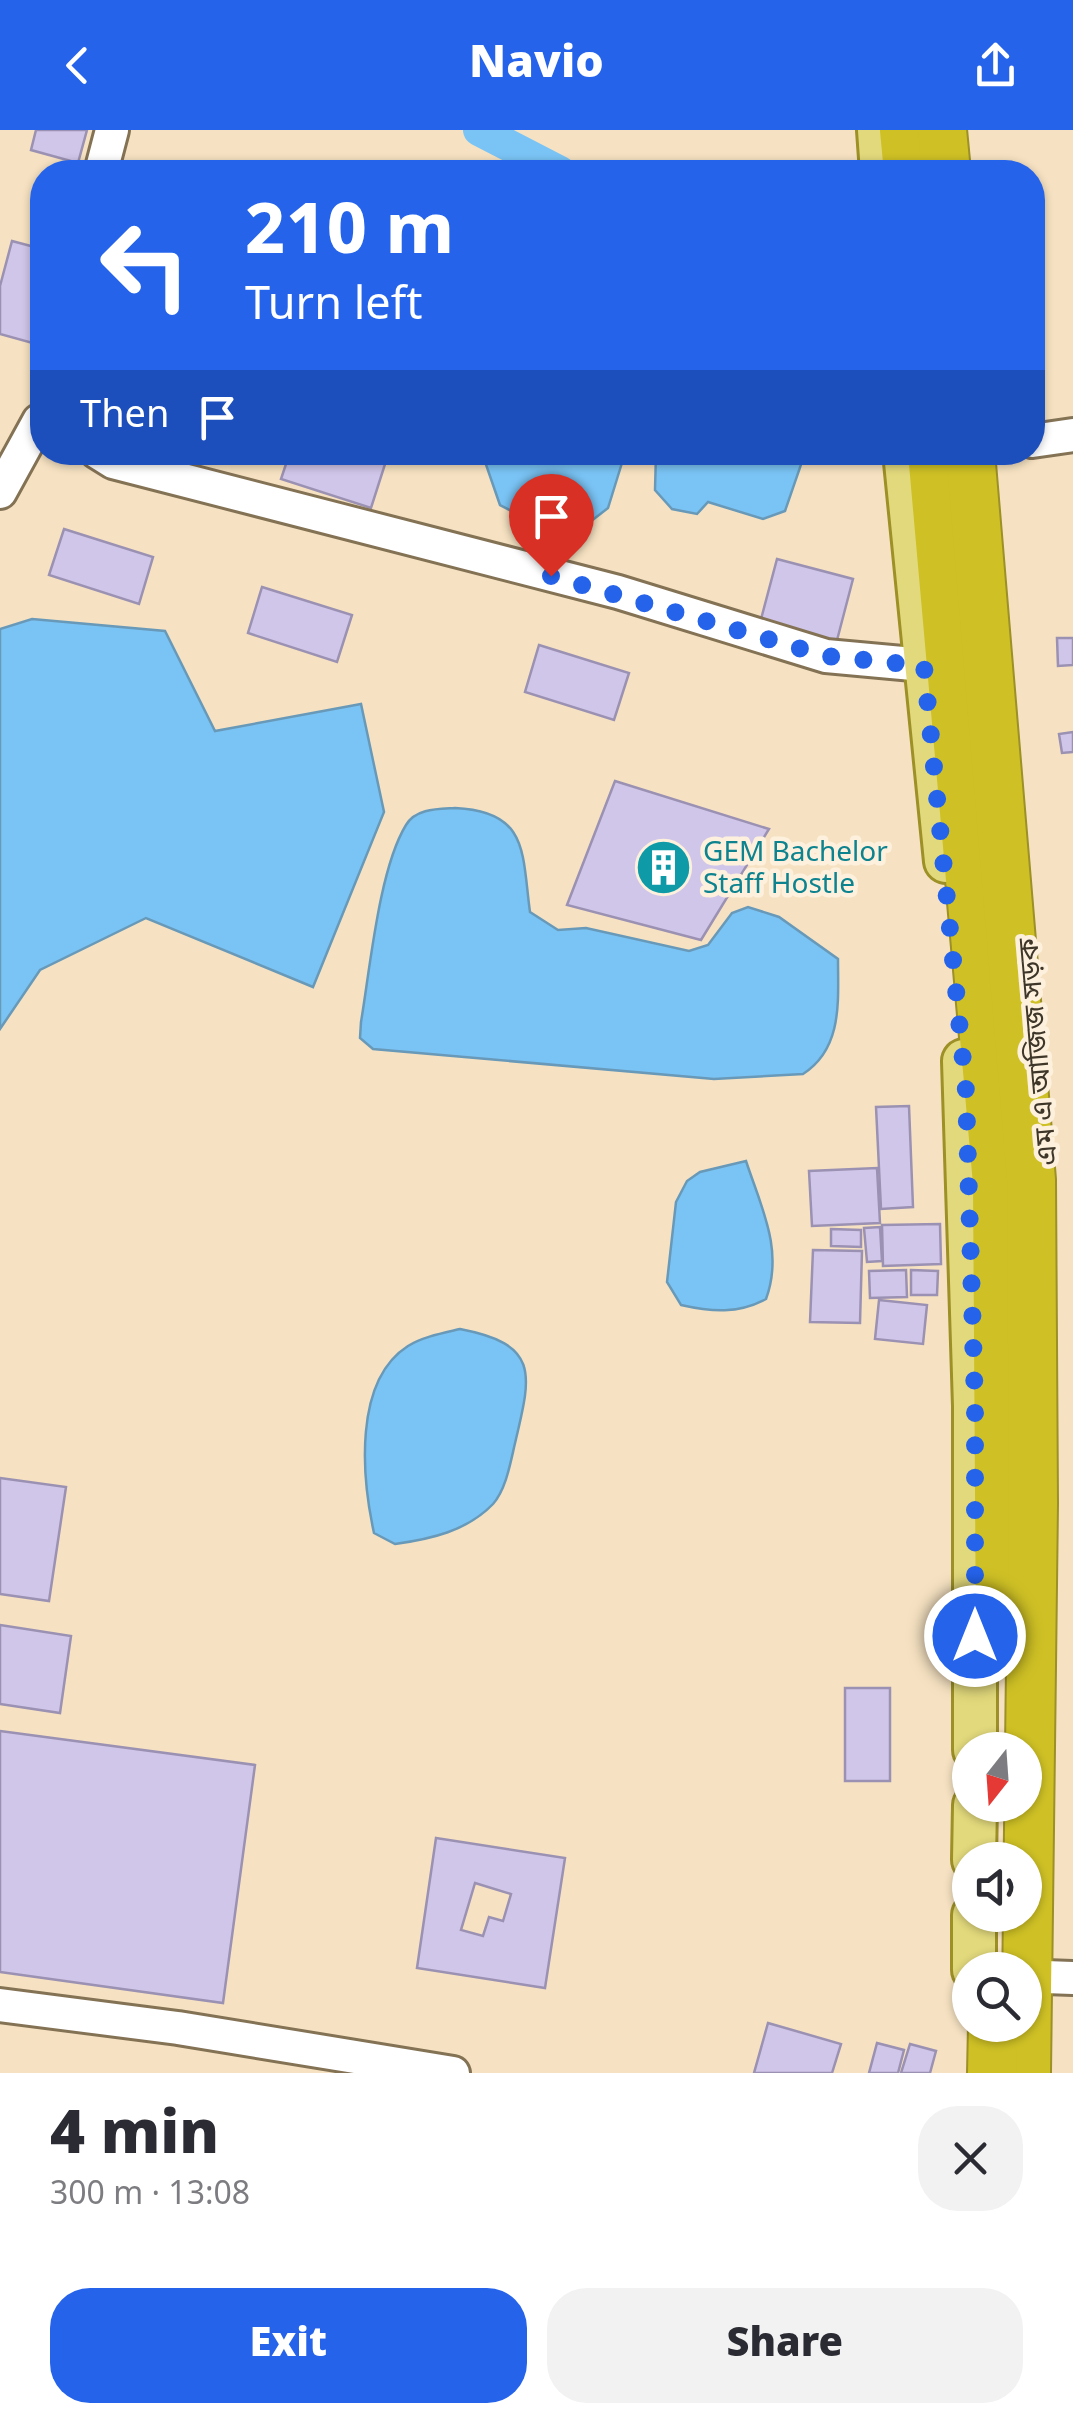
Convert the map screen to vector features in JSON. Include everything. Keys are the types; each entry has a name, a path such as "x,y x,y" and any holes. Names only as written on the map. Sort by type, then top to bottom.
{"highway":[{"path":"904,130 907,160"},
{"path":"942,130 945,160"},
{"path":"933,465 998,1182 999,1732"},
{"path":"971,465 1031,1180 1033,1524 1026,2073"},
{"path":"992,2073 993,2042"}],"main road":[{"path":"879,130 881,160"},
{"path":"957,130 960,160"},
{"path":"907,465 966,1091 975,1406 974,1732"},
{"name":"এম এ আজিজ সড়ক","path":"985,465 1048,1180 1051,1663 1059,1977 1044,2073"},
{"path":"972,2073 973,2042"}],"street":[{"path":"104,160 112,130"},
{"path":"1045,439 1073,435"},
{"path":"0,492 30,437"},
{"path":"125,465 618,592 826,656 924,666"},
{"path":"0,2005 178,2028 453,2073"}],"water":[{"path":"486,465 621,465 608,508 581,529 536,524 500,505"},
{"path":"656,465 801,465 785,511 763,519 708,502 697,514 672,509 655,490"},
{"path":"32,619 165,631 215,731 361,704 384,812 313,987 146,918 40,970 0,1029 0,629"},
{"path":"455,808 497,817 509,827 522,854 530,912 558,930 586,928 689,951 708,945 732,913 748,907 779,917 838,959 835,1022 825,1051 803,1074 714,1079 373,1049 360,1038 361,1022 389,867 410,819 428,810"},
{"path":"746,1161 772,1246 766,1299 725,1310 681,1305 667,1282 676,1202 687,1181 700,1172"},
{"path":"460,1329 504,1343 523,1364 525,1396 508,1473 493,1504 472,1521 435,1536 395,1544 374,1533 370,1511 365,1459 370,1406 390,1362 408,1346"}],"building":[{"path":"36,130 87,130 79,160 31,150"},
{"path":"12,241 30,246 30,342 0,334 0,286"},
{"path":"286,465 385,465 371,508 281,479"},
{"path":"64,529 153,557 139,604 49,575"},
{"path":"777,559 853,579 836,644 760,623"},
{"path":"262,587 352,615 337,662 248,633"},
{"path":"1057,638 1073,638 1073,665 1058,666"},
{"path":"539,645 629,673 614,720 525,692"},
{"path":"1073,732 1073,752 1062,753 1059,734"},
{"name":"GEM Bachelor Staff Hostle","path":"615,781 769,829 701,940 567,905"},
{"path":"909,1106 913,1207 881,1209 876,1107"},
{"path":"877,1168 880,1223 812,1226 809,1171"},
{"path":"940,1224 941,1264 883,1266 882,1225"},
{"path":"880,1227 882,1261 867,1262 864,1228"},
{"path":"831,1229 861,1230 861,1247 831,1246"},
{"path":"813,1250 862,1251 860,1323 810,1322"},
{"path":"906,1270 907,1297 870,1298 869,1271"},
{"path":"911,1270 938,1271 937,1295 911,1295"},
{"path":"879,1300 927,1305 923,1344 875,1339"},
{"path":"0,1478 66,1487 49,1601 0,1594"},
{"path":"0,1625 71,1636 60,1713 0,1704"},
{"path":"845,1688 890,1688 890,1781 845,1781"},
{"path":"0,1731 255,1765 223,2003 0,1972"},
{"path":"436,1838 565,1858 545,1988 417,1968","holes":["475,1883 511,1894 503,1921 489,1917 483,1936 461,1930"]},
{"path":"768,2023 841,2044 832,2073 754,2073"},
{"path":"877,2043 904,2050 898,2073 869,2073"},
{"path":"910,2044 936,2051 930,2073 901,2073"}],"waterway":[{"path":"479,130 537,160"}],"place":[{"name":"GEM Bachelor Staff Hostle","path":"664,867"}],"route":[{"path":"551,576 618,592 826,656 924,666 966,1091 975,1406 975,1636"}]}
